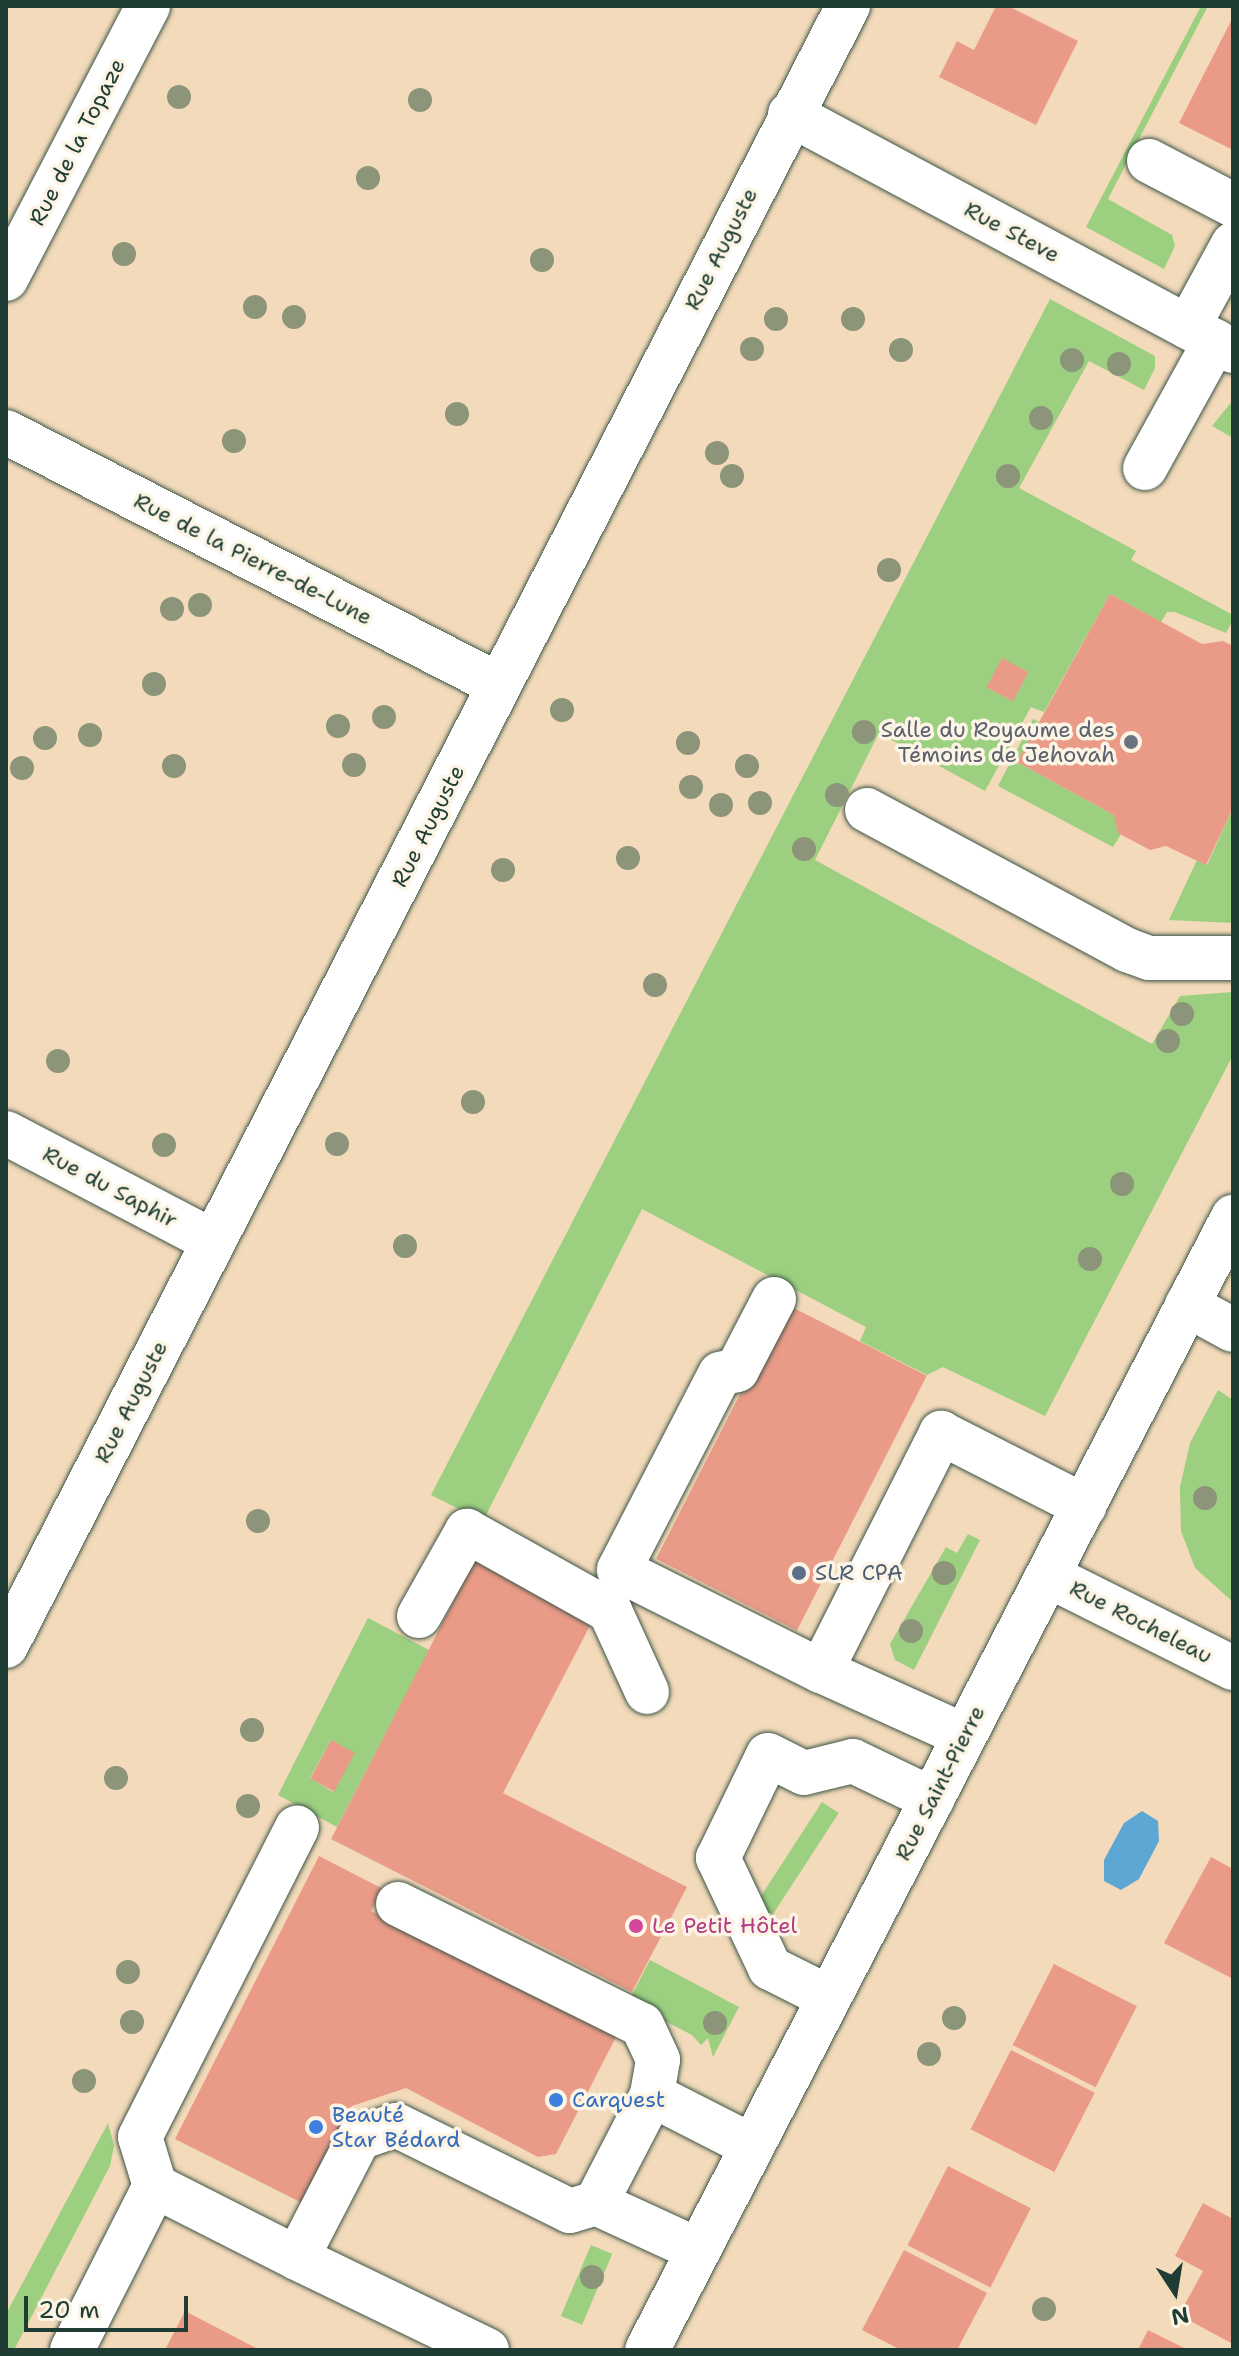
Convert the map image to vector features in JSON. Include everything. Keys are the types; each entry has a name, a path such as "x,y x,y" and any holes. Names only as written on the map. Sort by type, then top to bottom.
{"street":[{"name":"Rue de la Topaze","path":"6,279 148,6"},
{"name":"Rue Auguste","path":"6,1646 848,6"},
{"name":"Rue Steve","path":"790,114 1212,340"},
{"path":"1149,161 1233,205"},
{"path":"1145,468 1212,340 1233,244"},
{"name":"Rue de la Pierre-de-Lune","path":"6,432 499,685"},
{"path":"867,810 1127,950 1149,958 1233,958"},
{"name":"Rue du Saphir","path":"6,1133 213,1241"},
{"name":"Rue Saint-Pierre","path":"647,2350 1233,1217"},
{"path":"774,1299 737,1370 720,1374 619,1570 821,1671 963,1735"},
{"path":"1187,1305 1233,1330"},
{"path":"821,1671 941,1433 1084,1506"},
{"path":"419,1616 467,1531 610,1611 634,1653 647,1692"},
{"name":"Rue Rocheleau","path":"1049,1576 1233,1668"},
{"path":"828,1997 770,1968 718,1858 768,1755 804,1773 853,1761 932,1799"},
{"path":"72,2350 155,2186 140,2137 297,1828"},
{"path":"398,1904 642,2025 658,2060 652,2095 596,2203"},
{"path":"652,2095 752,2146"},
{"path":"297,2258 359,2138 396,2125 570,2211 596,2203 698,2250"},
{"path":"155,2186 474,2347"}],"green space":[{"path":"1201,6 1208,6 1108,199 1172,235 1175,246 1164,269 1086,227"},
{"path":"1050,299 1155,356 1155,368 1144,390 1089,361 1019,488 1136,551 1131,560 1233,615 1226,633 1175,612 1167,612 1161,622 1110,594 1044,712 1031,707 985,791 879,733 815,860 1152,1044 1180,996 1233,992 1233,1055 1045,1416 943,1367 927,1375 860,1341 866,1327 642,1209 483,1521 431,1495","holes":["1002,659 1028,672 1013,701 988,688"]},
{"path":"1233,400 1233,438 1212,426"},
{"path":"1033,719 1039,722 1017,762 1114,815 1121,834 1113,847 998,786"},
{"path":"1233,808 1233,923 1169,920 1197,860 1207,865"},
{"path":"1218,1390 1233,1400 1233,1602 1195,1568 1181,1531 1180,1487 1190,1443"},
{"path":"968,1534 980,1540 914,1670 895,1660 890,1644 946,1547 957,1553"},
{"path":"368,1618 429,1650 337,1827 278,1795","holes":["331,1740 333,1792 310,1778"]},
{"path":"822,1802 839,1813 772,1915 756,1904"},
{"path":"650,1960 739,2007 713,2057 708,2038 701,2045 692,2035 628,2002"},
{"path":"108,2123 114,2146 110,2166 14,2350 6,2350 6,2314"},
{"path":"591,2245 612,2254 582,2325 561,2316"}],"water":[{"path":"1142,1811 1158,1821 1159,1841 1139,1879 1121,1890 1104,1881 1104,1860 1124,1823"}],"building":[{"path":"996,6 1008,6 1078,41 1036,125 939,77 957,41 974,50"},
{"path":"1233,17 1233,150 1179,123"},
{"name":"Salle du Royaume des Témoins de Jehovah","path":"1110,594 1202,644 1223,641 1233,646 1233,808 1206,865 1166,846 1150,850 1118,833 1114,815 1017,762"},
{"path":"1002,658 1028,672 1013,701 987,687"},
{"path":"786,1304 927,1376 797,1631 656,1559"},
{"path":"477,1556 595,1616 503,1793 687,1887 632,1992 331,1839"},
{"path":"331,1740 355,1753 334,1792 310,1779"},
{"path":"319,1856 383,1889 371,1911 617,2035 556,2154 538,2157 406,2088 352,2106 302,2203 175,2139"},
{"path":"1211,1857 1233,1869 1233,1979 1164,1943"},
{"path":"1054,1964 1137,2006 1096,2087 1013,2045"},
{"path":"1011,2050 1095,2093 1054,2172 971,2129"},
{"path":"948,2166 1031,2208 990,2288 908,2245"},
{"path":"1203,2203 1233,2219 1233,2344 1179,2315 1203,2271 1175,2256"},
{"path":"904,2250 987,2293 957,2350 901,2350 862,2330"},
{"path":"185,2311 260,2350 165,2350"},
{"path":"1148,2330 1188,2350 1138,2350"}],"place":[{"name":"Salle du Royaume des Témoins de Jehovah","path":"1131,742"},
{"name":"SLR CPA","path":"799,1573"},
{"name":"Le Petit Hôtel","path":"636,1926"},
{"name":"Carquest","path":"556,2100"},
{"name":"Beauté Star Bédard","path":"316,2127"}]}
